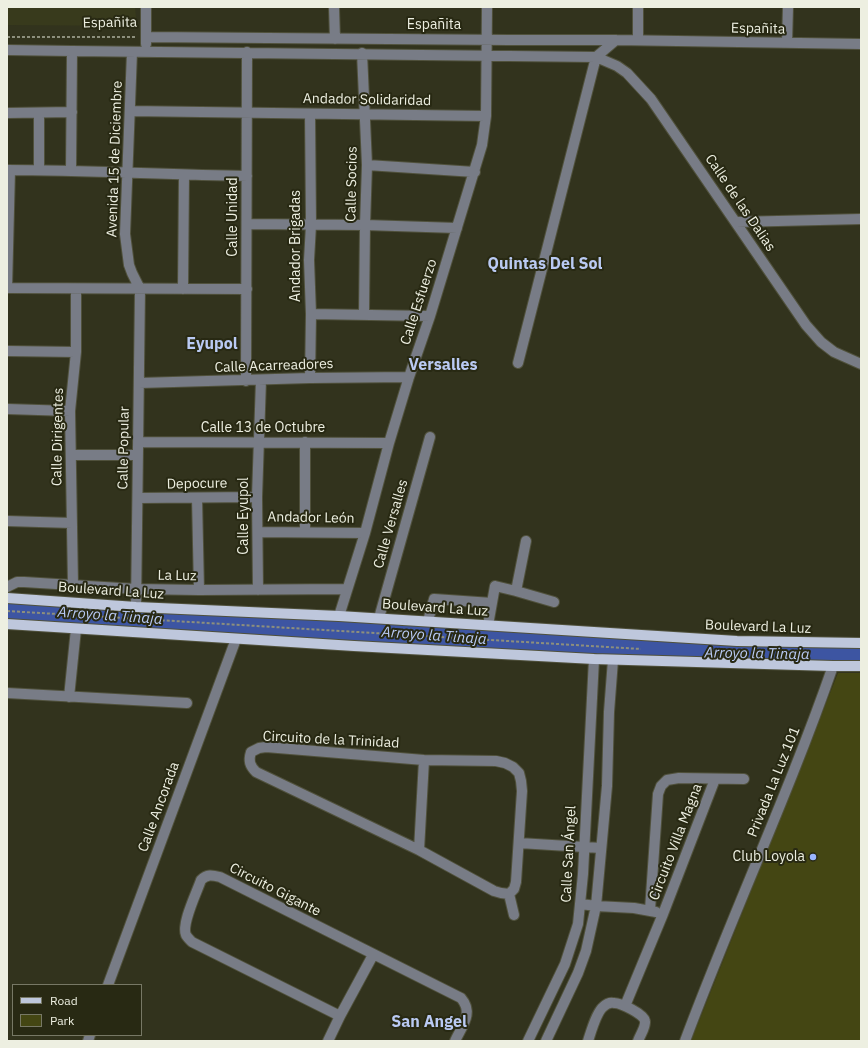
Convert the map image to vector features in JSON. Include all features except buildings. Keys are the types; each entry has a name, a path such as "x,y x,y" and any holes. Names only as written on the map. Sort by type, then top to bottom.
{"main road":[{"name":"Boulevard La Luz","path":"7,598 136,607 379,618 737,641 861,643"},
{"path":"7,624 236,639 613,660 861,666"}],"street":[{"path":"146,7 146,52"},
{"path":"334,7 335,39"},
{"name":"Calle Esfuerzo","path":"339,616 365,533 389,443 409,377 430,316 482,145 486,116 487,7"},
{"path":"638,7 638,40"},
{"path":"787,43 788,7"},
{"name":"Españita","path":"147,37 638,40 861,44"},
{"path":"518,363 596,57 616,40"},
{"path":"7,50 72,52 247,52 596,57"},
{"path":"70,171 72,52"},
{"name":"Avenida 15 de Diciembre","path":"132,52 125,234 129,265 140,289"},
{"name":"Calle Unidad","path":"246,381 247,52"},
{"name":"Calle Socios","path":"362,54 367,165 364,314"},
{"name":"Calle de las Dalias","path":"596,57 627,73 651,99 811,331 821,342 834,352 861,364"},
{"name":"Andador Solidaridad","path":"130,111 486,116"},
{"path":"39,112 39,170"},
{"path":"7,113 72,112"},
{"name":"Andador Brigadas","path":"310,114 310,378"},
{"path":"367,165 474,172"},
{"path":"247,176 8,170 7,288 247,289"},
{"path":"183,289 184,175"},
{"path":"736,222 861,219"},
{"path":"247,224 365,225 457,228"},
{"name":"Calle Dirigentes","path":"73,585 70,411 76,352 76,289"},
{"name":"Calle Popular","path":"136,607 140,289"},
{"path":"311,314 430,316"},
{"path":"7,351 76,352"},
{"name":"Calle Acarreadores","path":"139,383 409,377"},
{"name":"Calle Eyupol","path":"258,590 258,497 261,380"},
{"path":"7,409 70,411"},
{"name":"Calle Versalles","path":"379,618 430,437"},
{"name":"Calle 13 de Octubre","path":"138,442 389,443"},
{"path":"304,532 306,442"},
{"path":"71,455 137,455"},
{"name":"Depocure","path":"138,498 258,497"},
{"path":"197,498 199,590"},
{"path":"7,521 72,523"},
{"name":"Andador León","path":"258,532 365,533"},
{"path":"516,591 526,540"},
{"name":"La Luz","path":"7,587 17,582 24,582 136,589 347,590"},
{"path":"488,625 495,586 554,602"},
{"path":"428,621 434,599 492,603"},
{"path":"69,697 76,629"},
{"name":"Calle Ancorada","path":"108,984 236,639"},
{"name":"Calle San Ángel","path":"528,1041 567,958 578,924 581,904 594,659"},
{"path":"546,1041 578,973 586,951 596,906 607,786 609,712 613,660"},
{"name":"Privada La Luz 101","path":"685,1041 706,985 812,725 833,666"},
{"path":"7,693 187,703"},
{"name":"Circuito de la Trinidad","path":"266,747 424,760 496,761 505,763 513,767 519,773 522,791 519,843 516,882 514,889 509,894 494,891 419,850 256,772 252,768 249,757 251,752 254,750 266,747"},
{"path":"419,850 424,760"},
{"name":"Circuito Villa Magna","path":"650,910 658,794 661,786 667,780 679,778 744,779"},
{"name":"Circuito Villa Magna","path":"625,1006 716,779"},
{"path":"519,843 601,848"},
{"name":"Circuito Gigante","path":"340,1016 192,942 186,936 184,930 186,922 201,880 205,876 212,875 220,877 461,998 466,1004 468,1011 467,1017 455,1041"},
{"path":"509,894 514,915"},
{"name":"Circuito Villa Magna","path":"581,904 650,910 663,914"},
{"path":"328,1041 373,955"},
{"path":"588,1041 600,1010 609,1003 625,1006 645,1018 644,1027 638,1041"}],"path":[{"name":"Españita","path":"7,37 147,37"},
{"path":"7,611 646,649"}],"shaded area":[{"path":"7,7 135,7 137,26 7,25"}],"green space":[{"name":"Club Loyola","path":"838,673 861,673 861,1041 691,1041"}],"waterway":[{"name":"Arroyo la Tinaja","path":"7,610 725,654 861,656"}],"place":[{"name":"Club Loyola","path":"813,857"}],"district":[{"name":"Quintas Del Sol","path":"545,264"},
{"name":"Eyupol","path":"212,344"},
{"name":"Versalles","path":"443,365"},
{"name":"San Angel","path":"429,1022"}]}
